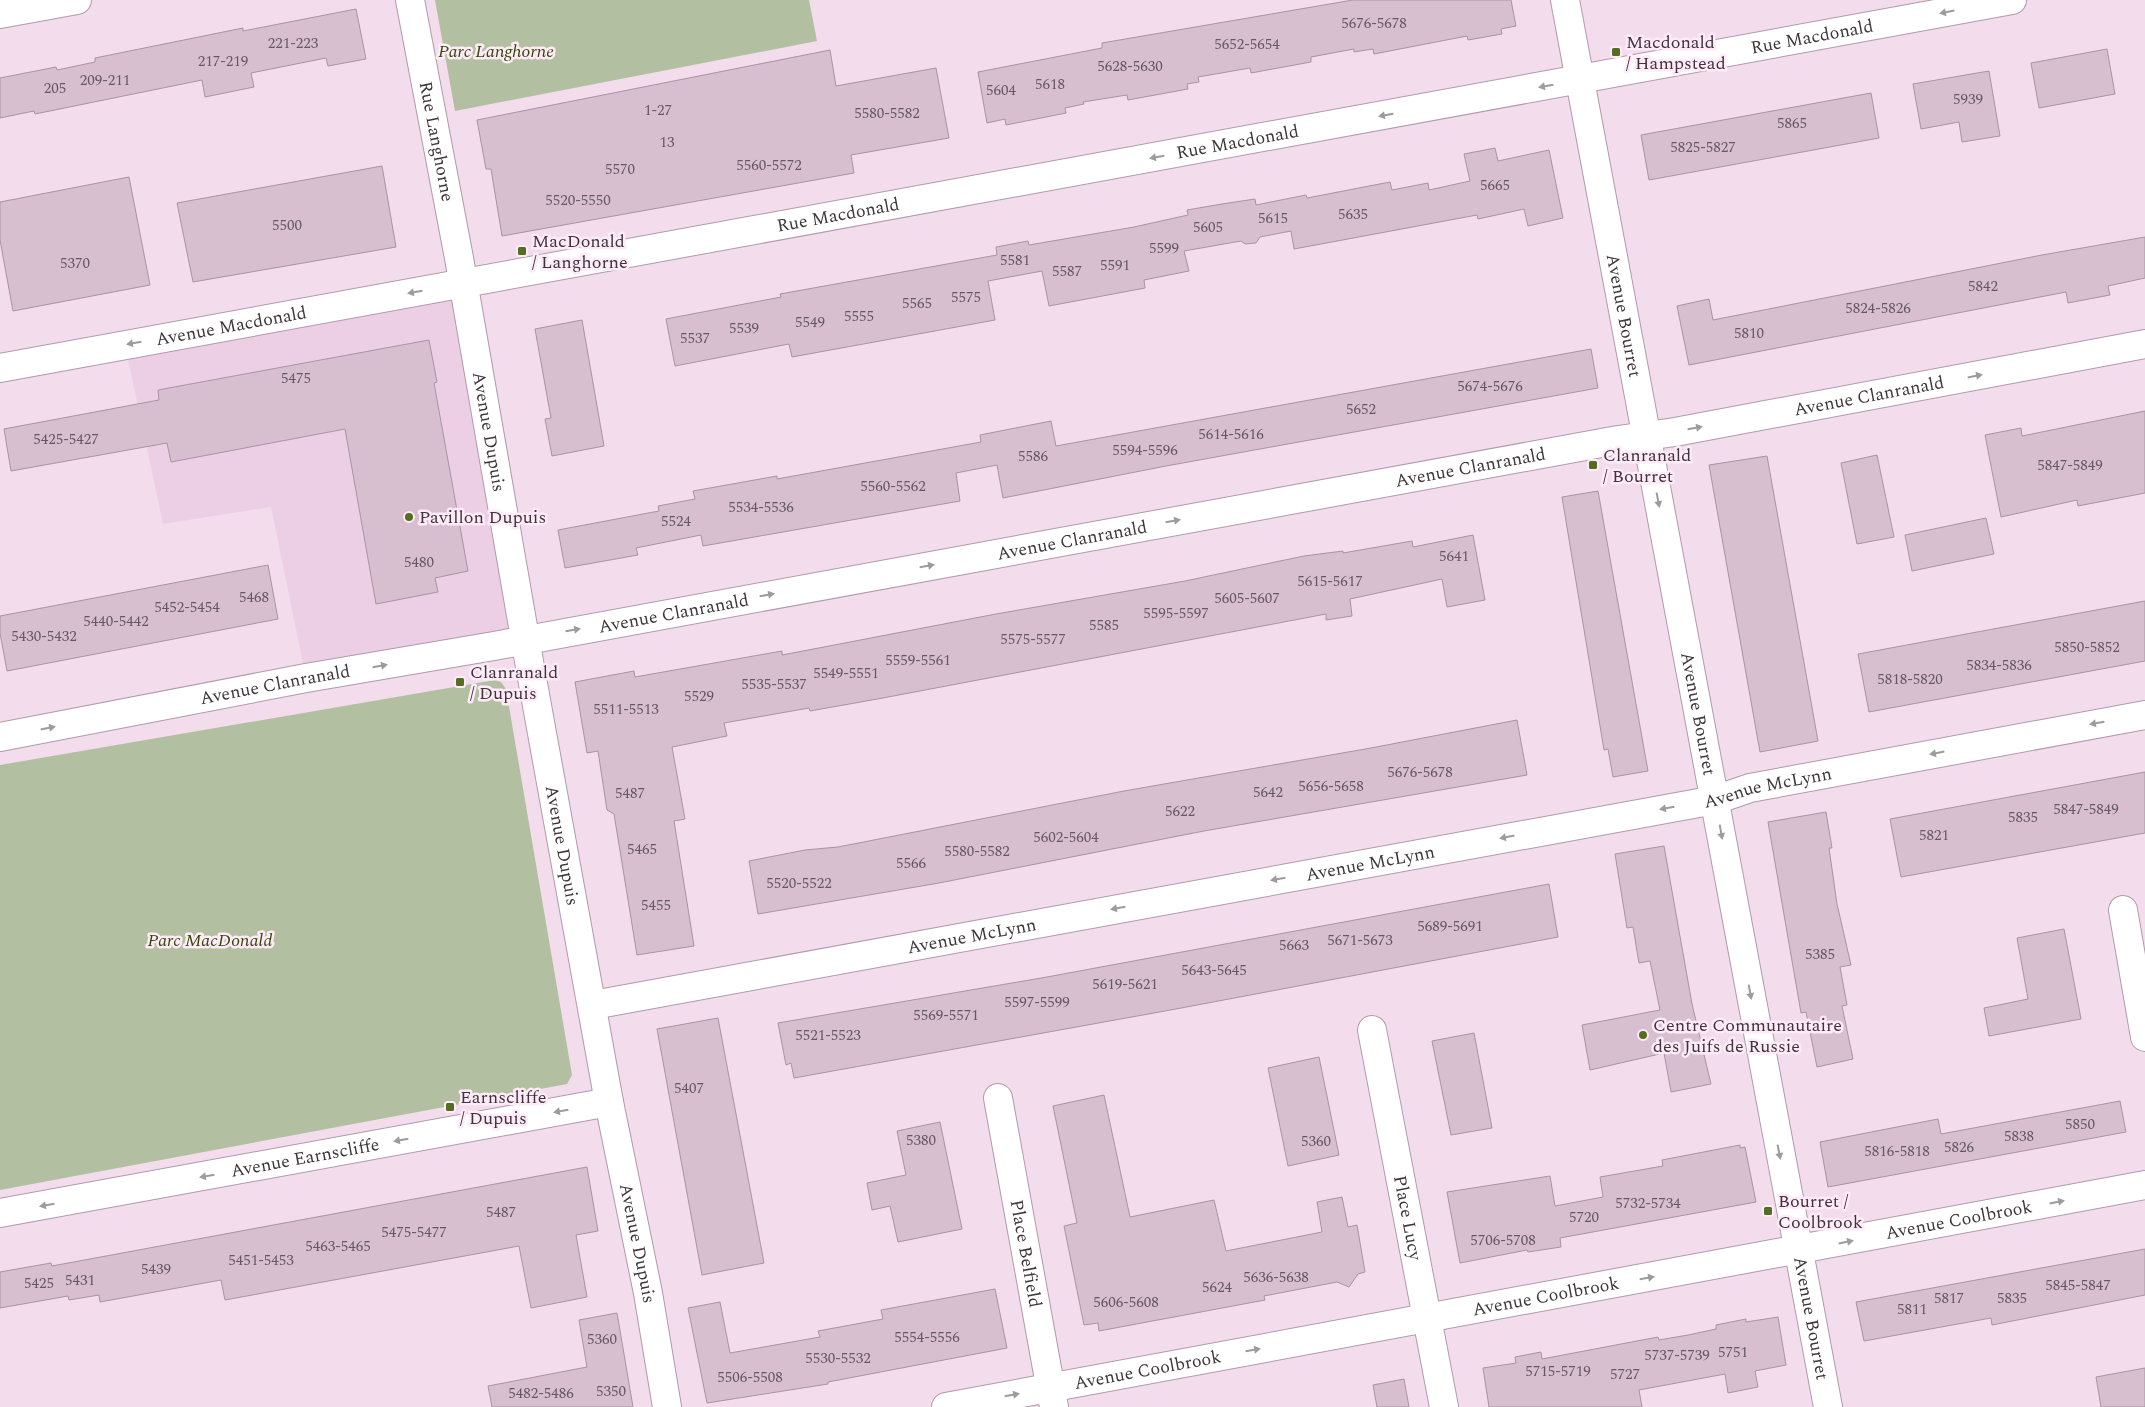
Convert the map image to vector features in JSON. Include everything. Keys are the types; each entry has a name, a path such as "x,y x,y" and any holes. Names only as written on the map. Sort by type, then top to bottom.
{"street":[{"path":"0,14 77,0"},
{"name":"Rue Langhorne","path":"410,0 463,283"},
{"name":"Avenue Bourret","path":"1565,0 1828,1407"},
{"name":"Rue Macdonald","path":"463,283 2012,0"},
{"name":"Avenue Macdonald","path":"0,368 463,283"},
{"name":"Avenue Dupuis","path":"463,283 525,640 593,1005 609,1102 648,1293 667,1407"},
{"name":"Avenue Clanranald","path":"0,737 297,680 1646,435 1675,432 2145,344"},
{"name":"Avenue McLynn","path":"593,1005 1715,800 1750,788 2145,715"},
{"path":"2123,910 2145,1037"},
{"name":"Place Lucy","path":"1372,1030 1444,1407"},
{"name":"Place Belfield","path":"998,1098 1053,1398"},
{"name":"Avenue Earnscliffe","path":"0,1214 609,1102"},
{"name":"Avenue Coolbrook","path":"946,1407 1053,1398 1427,1318 1798,1251 2145,1185"}],"shaded area":[{"path":"463,283 525,640 306,678 271,507 163,524 125,345"}],"green space":[{"name":"Parc Langhorne","path":"435,0 809,0 817,41 455,111"},
{"name":"Parc MacDonald","path":"495,680 501,682 506,689 572,1075 567,1084 0,1190 0,765"}],"building":[{"path":"1353,0 1511,0 1516,26 1501,29 1502,34 1468,40 1467,36 1374,54 1373,49 1354,52 1354,49 1311,57 1311,62 1251,73 1250,68 1198,77 1199,82 1187,84 1188,89 1128,100 1127,95 1083,102 1084,104 1065,108 1066,113 1006,125 1005,119 987,123 978,72 1102,48 1102,43"},
{"path":"356,9 366,59 328,66 326,58 251,73 254,87 205,97 202,80 35,114 34,111 0,118 0,78 56,67 57,70 95,62 95,58 243,28 243,31"},
{"path":"2107,49 2115,94 2039,108 2031,63"},
{"path":"830,50 836,86 936,68 949,138 851,155 854,173 502,236 491,169 486,169 477,120"},
{"path":"1989,71 2000,136 1962,142 1959,122 1921,129 1913,84"},
{"path":"1871,93 1879,138 1649,180 1641,135"},
{"path":"1495,148 1498,161 1549,150 1563,218 1528,226 1524,209 1478,219 1477,215 1294,249 1291,231 1260,237 1256,243 1245,244 1241,241 1184,251 1189,271 1144,280 1145,288 1049,306 1042,271 988,281 995,320 792,357 789,344 675,366 666,319 781,297 780,294 997,255 996,247 1028,241 1029,245 1134,227 1188,215 1187,210 1222,204 1255,199 1256,205 1306,195 1307,198 1390,182 1392,190 1428,183 1429,190 1470,181 1464,154"},
{"path":"382,166 396,247 193,282 177,203"},
{"path":"129,177 150,285 13,311 0,240 0,202"},
{"path":"2145,237 2145,278 2108,286 2110,295 2068,303 2066,292 1689,365 1677,306 1709,299 1713,320 2042,255"},
{"path":"582,320 604,446 552,456 545,419 551,418 535,329"},
{"name":"Pavillon Dupuis","path":"429,340 437,382 434,383 468,571 435,578 438,592 376,604 345,429 171,462 167,443 11,471 4,429 159,400 158,390"},
{"path":"1591,349 1598,388 1166,466 1003,498 997,465 956,473 960,501 703,546 701,535 636,548 638,555 565,568 558,530 659,511 658,506 695,499 693,491 777,476 777,479 981,442 980,435 1051,421 1056,446"},
{"path":"2145,411 2145,493 2078,506 2077,500 2001,517 1985,435 2021,428 2022,436"},
{"path":"1877,455 1894,537 1857,544 1841,463"},
{"path":"1767,456 1818,741 1760,752 1709,465"},
{"path":"1598,491 1648,771 1613,777 1608,749 1604,750 1562,497"},
{"path":"1986,518 1994,554 1912,571 1905,535"},
{"path":"1473,535 1485,600 1447,607 1442,579 1350,599 1352,616 1326,620 1326,614 883,698 810,711 809,708 724,723 727,736 672,747 685,819 674,821 694,946 637,955 614,814 607,810 598,751 587,753 575,682 634,671 635,677 782,651 782,655 996,614 1185,581 1304,556 1343,551 1343,553 1412,541 1413,547"},
{"path":"268,565 278,619 7,671 0,633 0,616"},
{"path":"2145,601 2145,661 1869,712 1858,654"},
{"path":"1517,720 1527,775 1204,831 939,883 758,914 749,861 805,850 838,847 1124,791 1371,748"},
{"path":"2145,772 2145,833 1901,877 1890,819"},
{"path":"1826,812 1832,848 1829,848 1837,904 1851,965 1840,967 1847,1005 1842,1006 1853,1059 1817,1067 1806,1012 1801,1013 1768,822"},
{"path":"1664,846 1692,1004 1711,1084 1671,1092 1664,1053 1590,1070 1582,1025 1660,1010 1650,961 1639,963 1633,927 1627,928 1615,854"},
{"path":"1549,884 1558,937 794,1078 791,1063 786,1065 778,1023 1047,977"},
{"path":"2064,929 2081,1019 1989,1036 1984,1008 2028,999 2017,938"},
{"path":"718,1018 764,1263 702,1275 657,1029"},
{"path":"1474,1033 1492,1128 1451,1135 1432,1041"},
{"path":"1319,1057 1339,1155 1288,1166 1268,1068"},
{"path":"1104,1095 1130,1217 1214,1200 1226,1251 1322,1232 1317,1202 1342,1197 1348,1227 1357,1225 1365,1272 1358,1274 1349,1287 1337,1282 1264,1296 1265,1300 1099,1331 1098,1323 1084,1325 1064,1226 1077,1223 1053,1106"},
{"path":"2120,1101 2126,1132 1828,1187 1820,1142 1938,1119 1941,1134"},
{"path":"940,1122 962,1229 898,1242 890,1206 872,1210 867,1183 906,1175 897,1131"},
{"path":"1740,1145 1740,1148 1745,1147 1756,1202 1560,1238 1561,1247 1528,1252 1527,1250 1460,1263 1447,1192 1550,1176 1555,1206 1603,1197 1600,1177 1663,1166 1662,1160"},
{"path":"587,1167 598,1231 576,1235 587,1297 531,1308 519,1246 225,1300 221,1280 100,1302 99,1295 69,1300 68,1296 0,1308 0,1272 51,1263 52,1266"},
{"path":"2145,1249 2145,1295 1992,1325 1991,1318 1864,1341 1856,1302"},
{"path":"995,1289 1007,1348 828,1382 828,1384 707,1403 688,1308 720,1302 730,1353 820,1337 818,1331 883,1319 881,1310"},
{"path":"617,1313 633,1407 492,1407 488,1386 587,1367 579,1320"},
{"path":"1778,1317 1786,1365 1755,1371 1758,1387 1728,1393 1725,1374 1639,1390 1642,1407 1489,1407 1483,1368 1516,1363 1515,1357 1541,1352 1542,1359 1658,1337 1659,1340 1688,1335 1716,1329 1716,1325 1746,1319 1746,1322"},
{"path":"2145,1368 2145,1407 2101,1407 2096,1377"},
{"path":"1404,1379 1409,1407 1377,1407 1373,1385"}],"place":[{"name":"Macdonald / Hampstead","path":"1616,52"},
{"name":"MacDonald / Langhorne","path":"522,251"},
{"name":"Clanranald / Bourret","path":"1593,465"},
{"name":"Pavillon Dupuis","path":"409,517"},
{"name":"Clanranald / Dupuis","path":"460,682"},
{"name":"Centre Communautaire des Juifs de Russie","path":"1643,1035"},
{"name":"Earnscliffe / Dupuis","path":"450,1107"},
{"name":"Bourret / Coolbrook","path":"1768,1211"}]}
